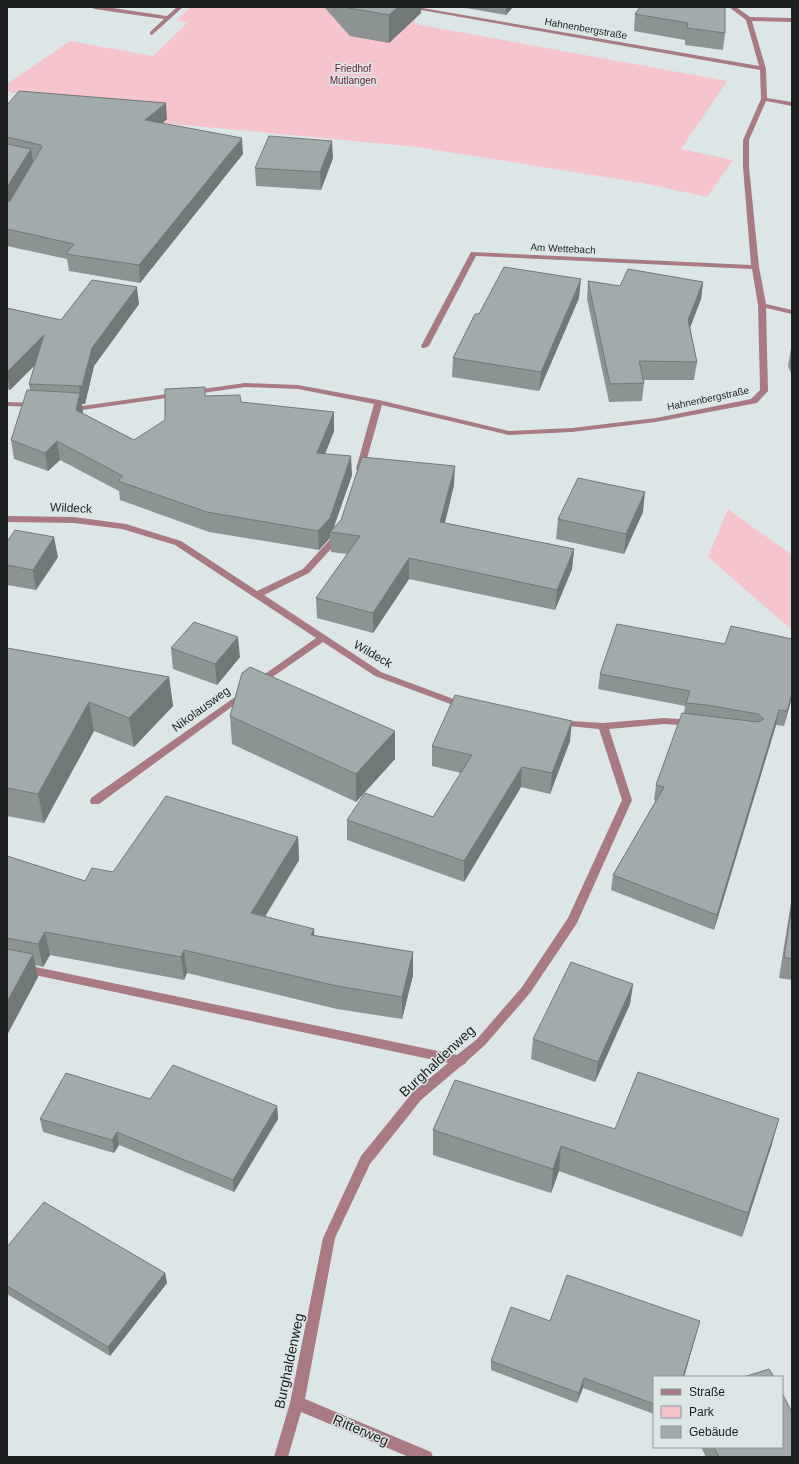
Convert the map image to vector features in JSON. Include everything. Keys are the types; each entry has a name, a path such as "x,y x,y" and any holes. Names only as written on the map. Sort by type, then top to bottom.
{"street":[{"path":"94,7 168,18"},
{"path":"152,33 180,7"},
{"name":"Hahnenbergstraße","path":"407,7 763,70"},
{"path":"732,7 749,19 792,20"},
{"name":"Hahnenbergstraße","path":"59,406 82,408 246,384 298,387 379,402 509,433 572,430 656,420 754,401 764,391 762,305 756,267 746,167 746,140 764,99 763,70 749,19"},
{"path":"764,99 792,104"},
{"name":"Am Wettebach","path":"425,346 474,254 756,267"},
{"path":"762,305 792,312"},
{"path":"358,475 372,432 379,402"},
{"path":"7,404 43,406"},
{"name":"Wildeck","path":"7,519 74,520 123,526 178,543 378,674 471,709"},
{"path":"258,594 306,571 336,539 341,525"},
{"name":"Nikolausweg","path":"96,801 322,638"},
{"path":"551,721 603,726 664,721 704,724"},
{"name":"Burghaldenweg","path":"281,1457 297,1403 329,1238 365,1160 417,1096 482,1042 526,990 573,920 627,800 603,726"},
{"path":"7,965 461,1060"},
{"name":"Ritterweg","path":"297,1403 426,1457"}],"green space":[{"name":"Friedhof Mutlangen","path":"191,7 380,7 377,11 415,19 415,24 727,81 681,149 733,160 707,197 643,183 417,147 100,117 7,91 7,84 70,41 153,56 187,23 177,20"},
{"path":"728,509 792,555 792,630 708,557"}],"building":[{"path":"348,7 398,7 389,15"},
{"path":"640,7 725,7 725,33 687,28 688,23 635,14"},
{"path":"19,91 166,103 145,120 242,138 139,265 66,254 74,244 7,229 7,202 10,201 42,147 41,145 7,137 7,105"},
{"path":"269,136 332,141 320,172 255,168"},
{"path":"7,144 31,149 7,187"},
{"path":"504,267 581,279 541,372 453,358 475,314 479,314"},
{"path":"628,269 703,282 688,320 697,362 639,361 644,383 610,384 588,281 620,286"},
{"path":"92,280 137,287 92,348 82,386 29,384 44,335 7,372 7,308 61,320"},
{"path":"205,387 205,396 240,395 241,402 334,412 317,453 351,456 330,518 318,531 207,512 118,481 123,476 57,441 45,453 11,440 27,390 80,393 76,410 134,440 165,420 165,389"},
{"path":"362,457 455,466 440,522 574,549 557,590 409,558 373,613 316,598 360,536 330,532 341,520"},
{"path":"578,478 645,492 626,534 558,519"},
{"path":"15,530 54,537 33,570 7,565 7,542"},
{"path":"194,622 238,637 215,664 171,648"},
{"path":"617,624 725,644 731,626 792,639 792,693 787,711 779,710 717,915 613,875 664,787 656,785 682,713 758,722 764,719 758,714 686,703 690,691 600,674"},
{"path":"7,648 169,677 129,718 89,702 38,794 7,788"},
{"path":"250,667 395,731 356,774 230,716 242,673"},
{"path":"455,695 572,721 552,773 522,767 464,861 347,820 365,793 433,817 472,755 432,746"},
{"path":"166,796 298,837 251,913 314,929 311,935 413,952 402,997 337,986 184,950 181,957 45,932 38,944 7,938 7,856 85,881 92,868 113,872"},
{"path":"792,905 792,959 784,957"},
{"path":"7,949 33,954 7,1002"},
{"path":"571,962 633,984 598,1062 533,1039"},
{"path":"173,1065 277,1106 233,1180 117,1132 112,1140 40,1119 66,1073 150,1099"},
{"path":"638,1072 779,1119 748,1213 561,1146 553,1169 433,1130 455,1080 615,1129"},
{"path":"44,1202 165,1273 108,1347 7,1286 7,1247"},
{"path":"567,1275 700,1321 683,1376 653,1376 653,1404 584,1378 579,1393 491,1361 511,1307 550,1321"},
{"path":"769,1369 773,1376 747,1376"},
{"path":"783,1395 792,1412 792,1457 719,1457 714,1448 783,1448"}]}
